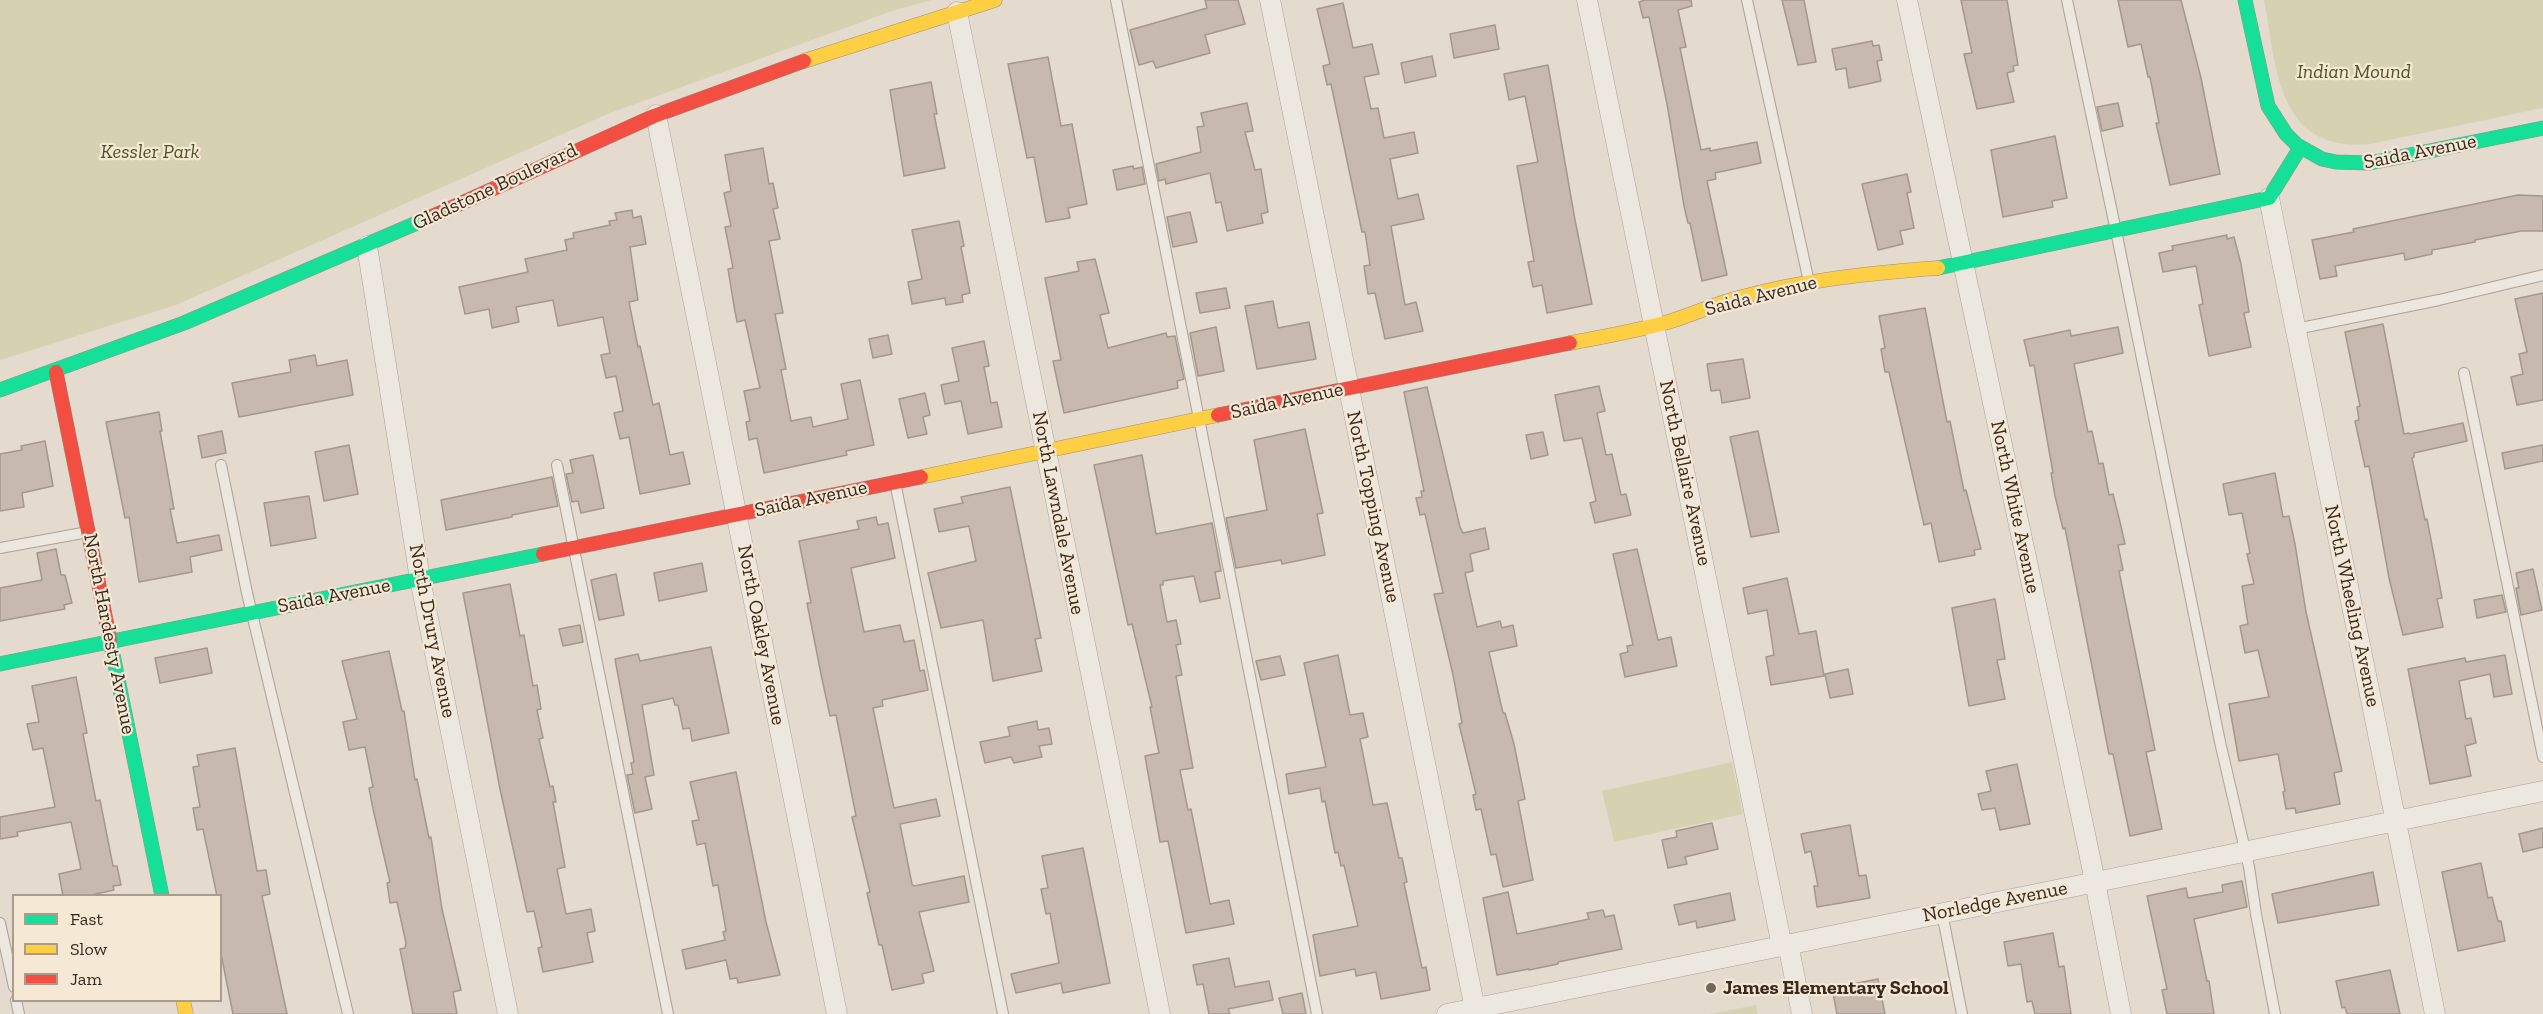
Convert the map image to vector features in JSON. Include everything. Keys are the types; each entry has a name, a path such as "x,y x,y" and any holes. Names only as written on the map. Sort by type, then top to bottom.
{"street":[{"name":"Gladstone Boulevard","path":"0,390 56,372 201,318 367,246 557,157 656,116 820,56 995,0"},
{"name":"North Topping Avenue","path":"1269,0 1476,1011"},
{"name":"North Bellaire Avenue","path":"1587,0 1785,945 1802,1014"},
{"name":"North White Avenue","path":"1907,0 2095,882 2121,1014"},
{"path":"2245,0 2268,106 2287,137 2300,148 2269,198"},
{"name":"North Lawndale Avenue","path":"957,12 1160,1014"},
{"name":"North Oakley Avenue","path":"656,116 837,1014"},
{"name":"Saida Avenue","path":"2300,148 2334,163 2370,164 2543,128"},
{"name":"Saida Avenue","path":"0,664 1046,451 1448,366 1654,326 1737,298 1809,283 1881,271 1937,268 2269,198"},
{"name":"North Wheeling Avenue","path":"2269,198 2435,1014"},
{"name":"North Drury Avenue","path":"367,246 420,579 508,1014"},
{"name":"North Hardesty Avenue","path":"56,372 162,894"},
{"name":"Norledge Avenue","path":"1447,1014 1476,1011 1785,945 2543,792"}],"lane":[{"path":"1116,0 1317,1014"},
{"path":"1747,0 1809,283"},
{"path":"2067,0 2220,742 2246,852 2275,1014"},
{"path":"2296,329 2439,300 2543,275"},
{"path":"2464,373 2543,757"},
{"path":"221,465 252,613 348,1014"},
{"path":"557,465 668,1014"},
{"path":"895,482 1003,1014"},
{"path":"0,548 88,532"},
{"path":"1942,913 1962,1014"},
{"path":"0,923 12,978"}],"green space":[{"name":"Kessler Park","path":"0,0 932,0 895,10 610,113 176,305 0,360"},
{"name":"Indian Mound","path":"2264,0 2543,0 2543,108 2370,144 2339,143 2316,135 2299,120 2287,100 2278,77"},
{"path":"1732,762 1743,814 1614,842 1602,791"},
{"path":"1756,1005 1758,1014 1710,1014"}],"building":[{"path":"1205,0 1238,0 1245,24 1205,35 1210,53 1156,68 1153,61 1139,65 1130,30 1207,8"},
{"path":"1691,0 1692,6 1678,10 1686,47 1680,48 1701,150 1710,148 1710,151 1757,142 1761,163 1715,173 1716,179 1707,181 1727,275 1702,281 1690,223 1688,223 1684,206 1667,104 1649,17 1643,18 1639,2"},
{"path":"1782,0 1804,0 1816,62 1798,65"},
{"path":"1961,0 2007,0 2018,65 2013,66 2014,71 2007,73 2014,102 1977,109 1964,54 1972,53"},
{"path":"2118,0 2181,0 2201,78 2220,174 2170,185 2156,123 2159,123 2150,77 2148,77 2141,44 2128,47"},
{"path":"1343,3 1353,48 1372,44 1379,74 1364,77 1371,109 1378,108 1384,138 1414,132 1418,153 1390,159 1398,199 1418,194 1424,219 1391,226 1405,305 1416,302 1423,331 1385,339 1375,293 1368,294 1364,266 1370,265 1365,232 1362,232 1331,84 1327,85 1323,66 1330,64 1317,9"},
{"path":"1495,25 1499,49 1454,58 1450,34"},
{"path":"1872,41 1873,46 1879,45 1882,60 1877,61 1881,81 1849,88 1846,68 1836,70 1832,49"},
{"path":"1432,56 1436,76 1405,83 1401,63"},
{"path":"1048,57 1061,126 1072,124 1087,204 1068,208 1070,218 1046,222 1034,157 1027,158 1008,64"},
{"path":"1548,65 1592,304 1547,313 1542,285 1533,287 1528,262 1534,261 1517,166 1538,162 1525,96 1509,100 1504,74"},
{"path":"931,82 937,114 934,114 945,168 904,176 890,90"},
{"path":"1247,103 1253,131 1245,132 1255,170 1261,169 1268,212 1261,214 1263,223 1227,231 1221,202 1216,203 1210,173 1166,184 1165,179 1159,181 1156,164 1201,152 1197,127 1204,126 1201,113"},
{"path":"2118,103 2123,126 2102,131 2097,107"},
{"path":"2055,136 2067,198 2052,201 2053,207 2003,217 1991,150"},
{"path":"763,148 769,184 773,183 778,208 773,209 780,239 769,241 783,313 775,314 786,369 781,370 791,421 811,417 813,427 848,419 841,384 860,380 874,445 846,451 847,455 764,473 757,438 749,440 746,422 750,421 744,391 760,388 745,320 737,322 734,306 728,269 733,268 725,227 731,226 724,193 731,191 725,155"},
{"path":"1133,166 1134,169 1142,167 1145,184 1117,190 1113,170"},
{"path":"1907,174 1911,192 1907,193 1914,228 1900,231 1903,244 1878,250 1862,184"},
{"path":"2518,195 2543,196 2543,231 2521,231 2475,240 2475,242 2432,250 2432,254 2405,260 2404,253 2335,266 2337,276 2320,279 2312,240 2354,232 2353,229"},
{"path":"632,210 633,218 641,216 646,244 630,247 638,300 629,302 638,347 640,346 653,405 659,403 670,455 683,452 690,484 640,494 629,437 620,439 614,413 623,411 616,376 606,378 601,355 610,353 603,317 558,326 553,300 516,307 519,322 492,328 489,309 465,314 459,287 528,272 525,259 567,250 565,240 574,238 573,233 610,225 609,221 617,220 615,213"},
{"path":"1190,212 1197,242 1173,247 1167,217"},
{"path":"959,221 964,246 961,247 970,293 962,295 963,302 946,305 945,298 912,304 908,282 922,279 912,230"},
{"path":"2227,235 2227,239 2234,237 2241,264 2249,312 2244,313 2251,347 2209,356 2199,305 2203,304 2196,266 2163,272 2159,253 2173,250 2172,246"},
{"path":"1095,259 1109,313 1100,315 1108,348 1166,333 1167,337 1175,336 1184,379 1177,381 1178,388 1064,413 1053,361 1061,360 1045,278 1079,271 1077,262"},
{"path":"1226,288 1230,308 1200,313 1196,293"},
{"path":"2543,293 2543,400 2517,405 2511,377 2523,374 2519,354 2527,352 2515,299"},
{"path":"1273,301 1278,328 1309,322 1316,359 1257,369 1245,306"},
{"path":"1925,308 1947,422 1950,421 1964,491 1966,490 1981,549 1974,550 1975,555 1939,562 1931,523 1924,525 1889,372 1885,372 1881,349 1885,348 1879,316"},
{"path":"2383,324 2404,434 2463,423 2467,441 2414,453 2412,458 2425,520 2427,519 2442,598 2437,599 2443,627 2403,635 2389,578 2369,466 2365,467 2355,421 2359,420 2357,407 2360,406 2345,332"},
{"path":"1216,327 1224,371 1198,376 1190,333"},
{"path":"2118,327 2123,353 2074,364 2088,432 2092,431 2099,464 2103,463 2109,495 2113,494 2125,544 2118,545 2123,570 2119,571 2155,750 2146,752 2162,829 2130,836 2113,754 2109,754 2065,528 2063,529 2055,496 2034,365 2030,366 2024,340 2070,330 2071,336"},
{"path":"888,335 892,354 873,358 869,339"},
{"path":"984,341 989,366 984,367 991,403 997,402 1002,427 968,434 961,401 945,404 941,385 959,381 952,348"},
{"path":"315,355 317,366 347,360 353,395 239,417 232,383 291,372 289,360"},
{"path":"1743,359 1750,398 1722,403 1720,390 1711,391 1707,364"},
{"path":"1599,386 1605,411 1597,413 1606,455 1612,454 1621,495 1626,494 1631,515 1595,523 1590,503 1596,501 1582,438 1564,441 1555,395"},
{"path":"1427,387 1460,527 1463,533 1485,528 1489,549 1470,554 1473,571 1465,573 1477,627 1500,621 1502,628 1513,625 1517,646 1489,652 1503,713 1505,713 1514,744 1525,799 1518,801 1533,880 1503,887 1496,854 1491,855 1481,809 1476,810 1473,795 1476,794 1459,724 1462,723 1453,675 1434,594 1443,593 1425,514 1420,515 1416,498 1422,497 1421,491 1424,491 1404,392"},
{"path":"925,393 930,415 923,417 927,434 908,438 899,399"},
{"path":"159,412 162,431 160,431 174,509 170,509 177,543 219,535 222,550 190,557 192,572 139,582 129,517 125,518 106,422"},
{"path":"1305,429 1323,513 1317,514 1325,555 1282,564 1281,560 1236,568 1226,518 1267,510 1254,440"},
{"path":"222,431 226,453 202,458 198,436"},
{"path":"1758,431 1779,532 1751,537 1730,437"},
{"path":"1543,432 1548,455 1531,459 1526,435"},
{"path":"45,441 53,486 22,493 24,507 0,511 0,454 22,450 21,446"},
{"path":"349,445 358,494 324,501 315,452"},
{"path":"2543,445 2543,461 2505,469 2502,453"},
{"path":"593,455 604,508 581,513 578,501 572,502 566,474 573,473 570,460"},
{"path":"1142,455 1156,534 1212,523 1221,571 1215,572 1220,598 1200,602 1194,576 1163,581 1163,585 1160,585 1167,622 1176,620 1181,644 1176,645 1182,675 1176,676 1193,768 1180,770 1188,810 1191,809 1210,904 1229,900 1234,924 1186,933 1168,841 1160,842 1145,756 1159,753 1150,707 1152,707 1132,624 1128,625 1094,465"},
{"path":"2275,473 2283,517 2289,516 2306,612 2342,771 2334,773 2340,804 2296,813 2295,808 2286,809 2278,754 2239,761 2229,704 2269,697 2258,650 2245,653 2240,626 2248,624 2242,586 2254,584 2247,554 2250,553 2242,513 2229,515 2223,484"},
{"path":"552,477 558,506 446,530 441,500"},
{"path":"1010,487 1041,638 1035,639 1042,671 993,681 983,620 941,628 928,573 976,561 969,526 939,532 934,509 963,503 961,497"},
{"path":"309,496 316,538 271,546 264,503"},
{"path":"876,517 878,525 888,523 895,558 851,568 864,632 900,625 904,642 914,640 920,671 924,670 928,690 882,700 883,706 873,708 894,808 936,799 940,816 900,824 912,884 914,886 964,876 969,902 919,912 934,971 922,974 924,983 892,990 867,893 870,892 852,817 856,816 836,715 830,716 822,679 807,603 811,603 799,541 859,529 857,521"},
{"path":"56,549 61,575 65,575 72,603 64,605 65,609 0,621 0,588 42,580 37,553"},
{"path":"1637,549 1658,640 1671,637 1677,666 1625,677 1620,654 1628,652 1627,646 1633,645 1613,554"},
{"path":"702,563 707,591 659,601 654,573"},
{"path":"2533,569 2542,610 2521,615 2516,573"},
{"path":"616,574 624,615 599,620 591,580"},
{"path":"1787,578 1799,634 1816,631 1824,676 1771,685 1766,657 1774,655 1767,610 1748,614 1743,588"},
{"path":"510,584 520,636 524,635 533,686 537,685 541,709 537,710 543,738 539,739 550,787 553,786 556,802 553,802 565,867 557,869 566,914 591,909 595,931 587,933 593,962 543,972 538,948 542,947 534,911 527,912 500,789 463,593"},
{"path":"2502,595 2506,612 2477,618 2474,600"},
{"path":"1995,599 2005,659 1997,660 2005,699 1969,706 1952,608"},
{"path":"580,625 583,642 563,646 559,629"},
{"path":"711,647 729,733 692,741 690,728 683,729 678,705 675,705 673,698 642,705 654,775 645,777 652,809 635,813 627,775 633,774 631,763 634,762 615,659 638,654 640,661"},
{"path":"207,648 212,673 160,683 155,658"},
{"path":"389,651 402,711 404,711 415,780 417,779 429,838 431,837 442,909 461,990 453,992 457,1014 413,1014 400,949 405,948 406,943 397,902 390,903 387,883 390,882 369,788 373,787 365,747 349,750 343,722 357,719 342,661"},
{"path":"1338,655 1350,715 1363,713 1368,737 1360,739 1373,805 1387,803 1399,858 1402,858 1407,882 1404,883 1422,968 1426,967 1430,990 1381,999 1376,972 1356,976 1355,969 1320,976 1313,935 1358,926 1344,865 1341,866 1338,852 1335,853 1325,801 1322,802 1320,788 1289,794 1286,774 1326,767 1304,663"},
{"path":"2505,655 2512,694 2494,697 2490,674 2459,681 2466,719 2471,718 2476,743 2465,746 2471,776 2430,784 2408,669 2465,658 2466,662"},
{"path":"1280,656 1285,675 1261,680 1256,661"},
{"path":"1848,669 1853,694 1830,698 1825,674"},
{"path":"76,677 87,733 83,734 96,801 100,800 113,866 117,866 121,885 113,886 114,890 96,894 63,894 59,874 81,869 71,822 17,832 18,836 0,839 0,817 55,807 43,748 33,750 27,724 39,722 32,686"},
{"path":"1037,721 1038,730 1049,728 1052,744 1039,746 1042,757 1014,763 1011,757 985,763 980,742 1010,736 1008,727"},
{"path":"235,748 257,871 266,870 270,894 262,896 287,1014 233,1014 222,959 222,894 217,894 203,829 197,830 193,808 200,807 193,767 199,766 197,755"},
{"path":"2017,764 2030,824 2000,830 1995,808 1982,810 1978,794 1991,791 1986,771"},
{"path":"736,772 766,922 780,975 738,983 737,978 730,979 726,960 686,969 682,950 725,940 723,932 726,931 718,885 713,886 705,843 697,845 692,821 699,820 690,782"},
{"path":"1712,823 1718,849 1685,857 1687,864 1668,868 1662,840 1677,837 1676,831"},
{"path":"1850,825 1859,876 1866,875 1870,898 1817,907 1814,886 1818,886 1811,851 1805,853 1801,834"},
{"path":"2543,828 2543,847 2523,852 2519,834"},
{"path":"1083,848 1110,983 1063,993 1061,983 1016,993 1011,974 1059,963 1050,913 1046,914 1041,889 1048,888 1042,856"},
{"path":"2481,863 2488,898 2492,897 2498,921 2501,921 2505,941 2458,951 2442,872"},
{"path":"2373,872 2379,905 2278,923 2272,894"},
{"path":"2242,881 2247,907 2194,919 2207,981 2209,981 2214,1014 2167,1014 2162,990 2167,989 2147,896 2186,888 2188,898 2223,892 2222,885"},
{"path":"1508,892 1517,934 1589,919 1587,913 1603,910 1605,917 1614,915 1622,949 1497,975 1483,898"},
{"path":"1730,893 1735,920 1697,928 1696,921 1679,925 1674,905"},
{"path":"2053,933 2059,967 2064,966 2071,1014 2035,1014 2032,1001 2027,1002 2021,964 2008,966 2004,942"},
{"path":"1229,958 1235,987 1269,981 1273,1000 1228,1009 1230,1014 1209,1014 1203,984 1197,985 1193,965"},
{"path":"2390,970 2400,1014 2347,1014 2345,1007 2342,1008 2336,981"},
{"path":"1878,979 1885,1014 1837,1014 1832,988"},
{"path":"1302,993 1306,1014 1283,1014 1279,998"}],"traffic: fast":[{"path":"2245,0 2268,106 2286,134 2297,145 2322,159 2336,162 2370,163 2543,128"},
{"path":"1938,268 2269,198 2300,148"},
{"path":"0,390 184,323 433,216"},
{"path":"0,664 543,554"},
{"path":"110,640 162,894"}],"traffic: slow":[{"path":"804,61 995,0"},
{"path":"1570,343 1656,325 1729,300 1787,286 1862,275 1938,268"},
{"path":"921,477 1218,415"},
{"path":"183,1002 186,1014"}],"traffic: jam":[{"path":"433,216 654,116 804,61"},
{"path":"1218,415 1570,343"},
{"path":"56,372 110,640"},
{"path":"543,554 921,477"}],"place":[{"name":"James Elementary School","path":"1711,988"}]}
